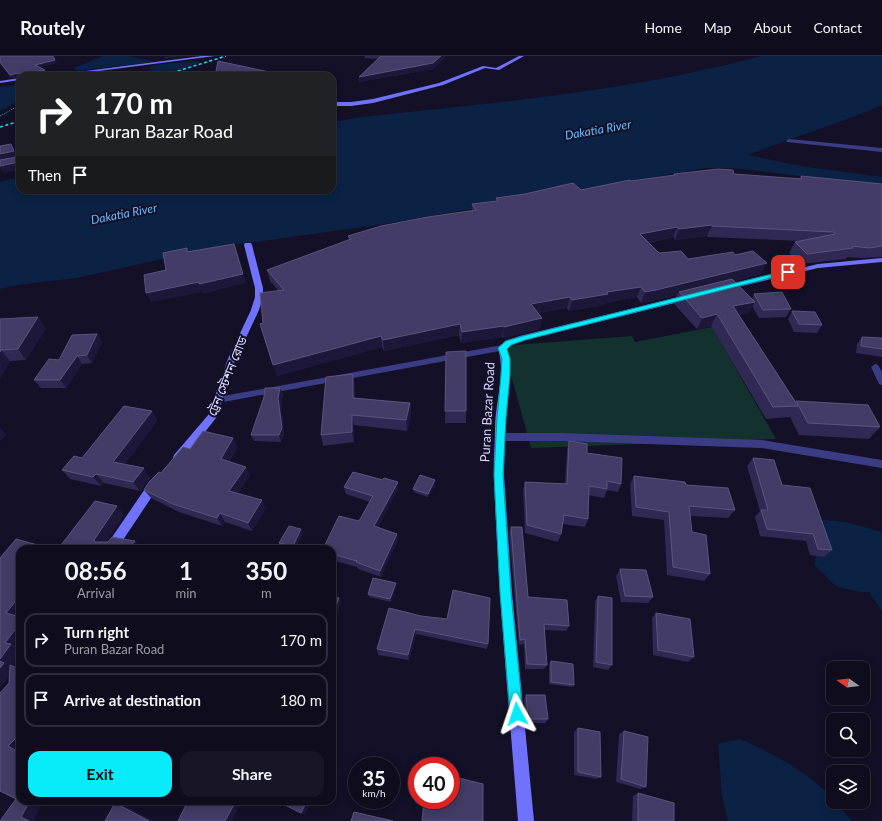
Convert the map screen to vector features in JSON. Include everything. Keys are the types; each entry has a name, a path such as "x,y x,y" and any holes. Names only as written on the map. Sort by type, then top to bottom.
{"street":[{"path":"82,72 213,56"},
{"path":"336,104 374,101 441,84 485,67 497,69 522,56"},
{"path":"0,82 16,80"},
{"path":"789,141 882,150"},
{"name":"ট্রেন স্টেশন রোড","path":"170,466 190,445 213,415 231,361 255,310 259,297 259,288 248,244"},
{"path":"720,289 818,266 882,260"},
{"name":"Puran Bazar Road","path":"526,821 506,593 498,475 502,437 500,429 506,359 502,348 508,343 523,338 697,295"},
{"path":"218,400 502,348"},
{"path":"875,367 882,382"},
{"path":"502,437 561,437 762,444 882,464"},
{"path":"113,545 150,487 160,477"}],"path":[{"path":"0,116 16,107"}],"green space":[{"path":"712,327 776,439 531,448 503,346 632,336 635,342"}],"water":[{"path":"103,56 129,56 155,62 77,71 74,68"},
{"name":"Dakatia River","path":"761,56 882,56 882,105 748,155 801,166 882,177 882,186 732,168 705,168 391,223 212,248 77,278 17,285 0,289 0,182 16,178 16,194 336,194 336,121 362,117 512,101 613,87 712,68"},
{"path":"192,61 200,62 184,69 171,72 153,72 149,68 154,65"},
{"path":"16,85 16,102 0,111 0,87"},
{"path":"813,519 846,522 882,532 882,611 869,592 861,592 837,587 814,565 819,546"},
{"path":"740,739 790,764 826,792 826,809 841,809 852,821 728,821 722,796 718,744"}],"building":[{"path":"0,56 53,56 55,60 35,65 45,70 35,72 16,72 16,74 10,75 0,62"},
{"path":"381,56 441,56 433,63 359,77"},
{"path":"218,61 269,72 220,72 216,71"},
{"path":"11,144 14,151 0,154 0,146"},
{"path":"16,157 16,163 0,166 0,160"},
{"path":"718,169 733,170 734,174 802,179 801,176 882,184 882,246 869,248 852,246 853,248 807,254 795,242 835,234 834,232 712,225 679,229 677,227 640,234 659,253 681,251 688,259 733,252 735,255 753,251 767,263 645,292 641,287 607,292 608,294 572,300 570,297 531,304 542,318 504,327 462,332 460,324 383,340 381,336 273,365 260,324 263,323 260,293 284,290 267,270 351,239 348,236 381,226 476,210 472,204 498,201 496,198 525,194 573,183 581,190 630,180"},
{"path":"234,244 243,274 199,284 199,282 146,293 144,275 166,270 163,253 187,248 187,252"},
{"path":"732,279 755,302 733,306 798,406 773,407 717,314 702,318 679,292"},
{"path":"782,292 791,309 763,310 754,294"},
{"path":"792,311 815,312 822,325 799,324"},
{"path":"38,317 18,349 1,350 0,352 0,319"},
{"path":"97,334 87,355 77,356 60,380 34,380 49,359 59,360 72,335"},
{"path":"862,337 882,338 882,349 861,346"},
{"path":"466,351 466,411 445,411 446,352"},
{"path":"353,374 353,398 410,403 406,420 352,415 352,432 321,435 326,377"},
{"path":"265,388 280,388 278,398 282,428 279,435 251,435 264,397"},
{"path":"796,401 868,405 880,427 808,423"},
{"path":"124,406 152,411 113,462 144,468 133,482 96,474 93,477 62,470 74,456 82,458"},
{"path":"203,431 233,438 221,459 246,467 229,491 262,500 248,523 220,513 217,518 173,504 144,490 149,482 159,472 161,473 183,447 190,449"},
{"path":"569,441 587,444 587,453 622,458 621,484 607,481 607,489 589,486 588,519 564,515 561,534 527,525 525,482 567,484"},
{"path":"753,458 774,460 782,485 810,488 832,550 818,549 813,534 767,529 761,510 768,510"},
{"path":"353,472 383,480 384,478 398,482 374,526 397,534 380,571 356,562 357,561 336,555 336,545 325,545 339,516 359,521 373,496 344,487"},
{"path":"420,475 435,480 428,494 413,489"},
{"path":"634,476 685,482 686,485 728,488 735,510 689,506 692,532 706,535 710,574 673,567 669,512 636,507"},
{"path":"95,501 117,506 94,540 95,542 108,542 112,537 135,541 132,545 61,545"},
{"path":"289,526 301,529 293,545 279,543"},
{"path":"511,527 522,527 528,597 567,600 569,626 544,624 547,665 527,664 525,639 520,640"},
{"path":"16,539 38,545 16,545 16,601 6,613 16,616 16,628 5,643 11,644 0,659 0,558"},
{"path":"620,569 646,570 653,597 625,596"},
{"path":"373,578 396,583 390,599 368,594"},
{"path":"453,590 490,598 488,644 415,629 408,655 377,649 389,608 421,616 447,619"},
{"path":"598,596 612,598 612,665 596,662"},
{"path":"336,597 339,598 336,606"},
{"path":"656,613 690,619 694,657 658,650"},
{"path":"0,661 4,663 0,668"},
{"path":"551,661 573,664 574,685 551,682"},
{"path":"10,665 16,667 16,738 8,746 16,751 16,799 0,791 0,693 9,683"},
{"path":"526,695 545,695 548,719 528,719"},
{"path":"578,728 600,732 601,777 578,772"},
{"path":"624,731 648,737 646,787 621,779"},
{"path":"460,778 483,784 483,821 422,821 423,809 460,809"},
{"path":"638,793 674,803 674,821 638,821"},
{"path":"16,799 16,805 28,805 21,817 29,821 0,821"},
{"path":"114,805 119,805 149,821 105,821"},
{"path":"186,805 234,805 225,821 178,821"},
{"path":"285,805 305,805 301,813"},
{"path":"354,812 393,821 351,821"}],"railway":[{"path":"175,72 226,56"},
{"path":"0,127 16,122"}],"route":[{"path":"517,714 506,593 498,475 502,437 500,429 506,375 506,359 502,348 508,343 523,338 788,272"}]}
